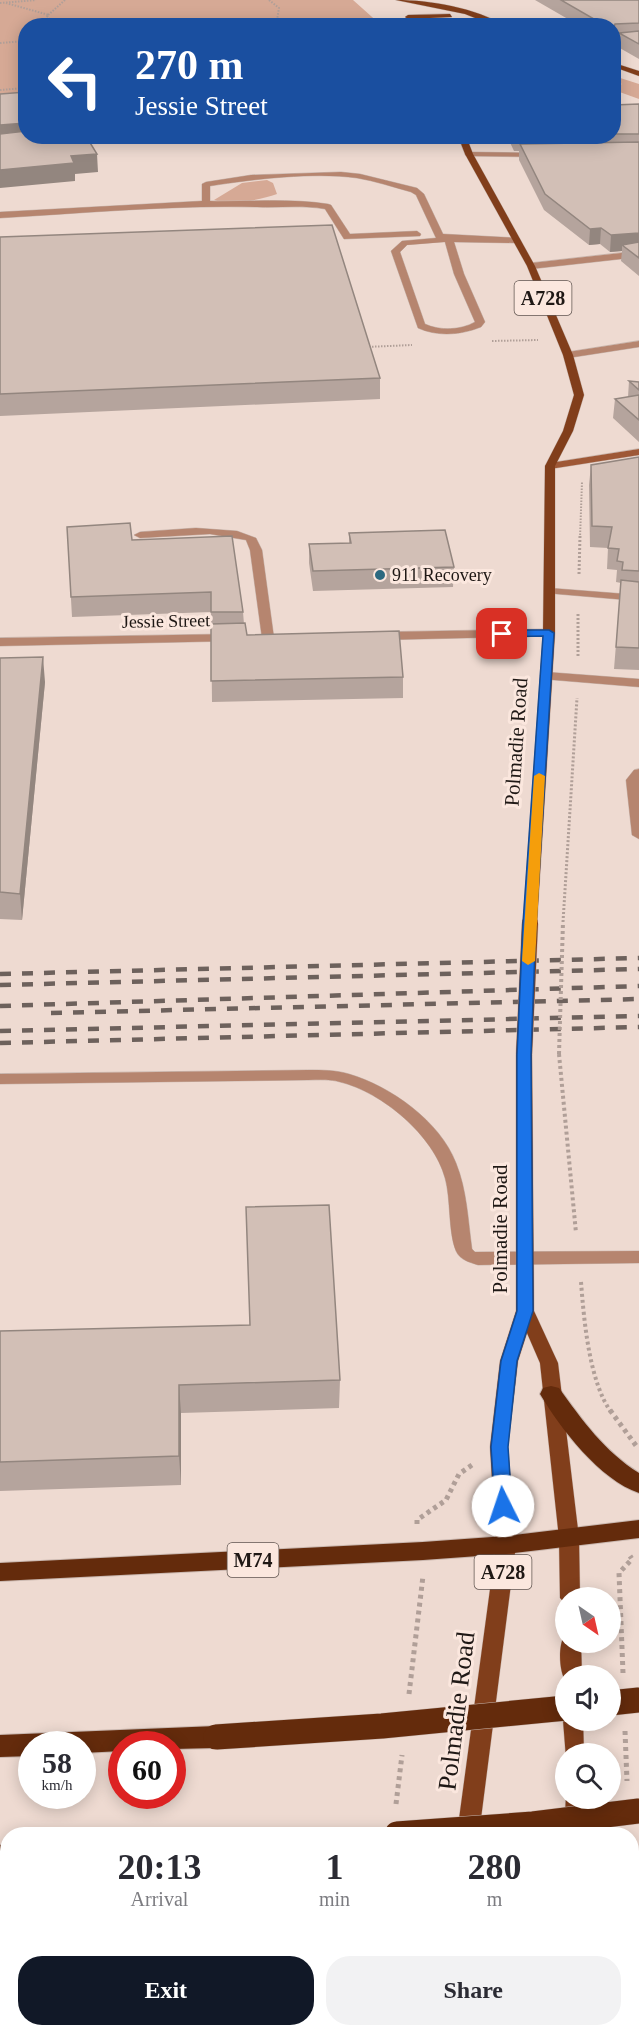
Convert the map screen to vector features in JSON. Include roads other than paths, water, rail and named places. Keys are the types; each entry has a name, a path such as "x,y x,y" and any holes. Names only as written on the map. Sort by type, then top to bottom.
{"highway":[{"path":"551,1394 582,1438 623,1475 639,1484"},
{"name":"M74","path":"0,1572 423,1551 506,1545 639,1529"},
{"path":"621,1702 639,1700"},
{"path":"96,1742 382,1726 555,1709"},
{"path":"0,1746 18,1745"},
{"path":"396,1823 533,1824 639,1811"}],"main road":[{"path":"392,0 408,17 469,18"},
{"path":"399,0 467,12 482,18"},
{"path":"621,68 639,74"},
{"name":"Polmadie Road","path":"465,144 531,266 568,355 579,395 568,431 550,466 549,633 530,923 524,1055 525,1311 509,1361 499,1447 506,1545 469,1827"},
{"path":"550,466 639,452"},
{"name":"Polmadie Road","path":"525,1311 549,1363 569,1538 570,1587"},
{"path":"574,1809 575,1827"}],"street":[{"path":"621,42 639,40"},
{"path":"469,154 548,155"},
{"path":"206,203 206,184 251,177 341,174 360,176 414,190 420,194 438,233"},
{"path":"0,215 206,203 260,206 304,203 328,207 347,237 438,233 448,239 459,274 480,322 473,328 432,330 421,326 395,256 395,250 405,243 448,239 516,240"},
{"path":"531,266 639,254"},
{"path":"568,355 639,344"},
{"name":"Jessie Street","path":"0,642 263,638 256,550 250,538 237,532 218,531 140,535"},
{"path":"549,591 639,598"},
{"path":"374,636 549,633"},
{"path":"546,676 639,683"},
{"path":"639,773 633,780 639,834"},
{"path":"0,1079 308,1075 352,1080 411,1115 435,1141 450,1169 464,1250 468,1256 478,1259 639,1257"}],"railway":[{"path":"0,974 639,958"},
{"path":"0,985 639,969"},
{"path":"0,1006 639,986"},
{"path":"51,1013 639,999"},
{"path":"0,1031 639,1016"},
{"path":"0,1043 639,1027"}],"place":[{"name":"911 Recovery","path":"380,575"}]}
